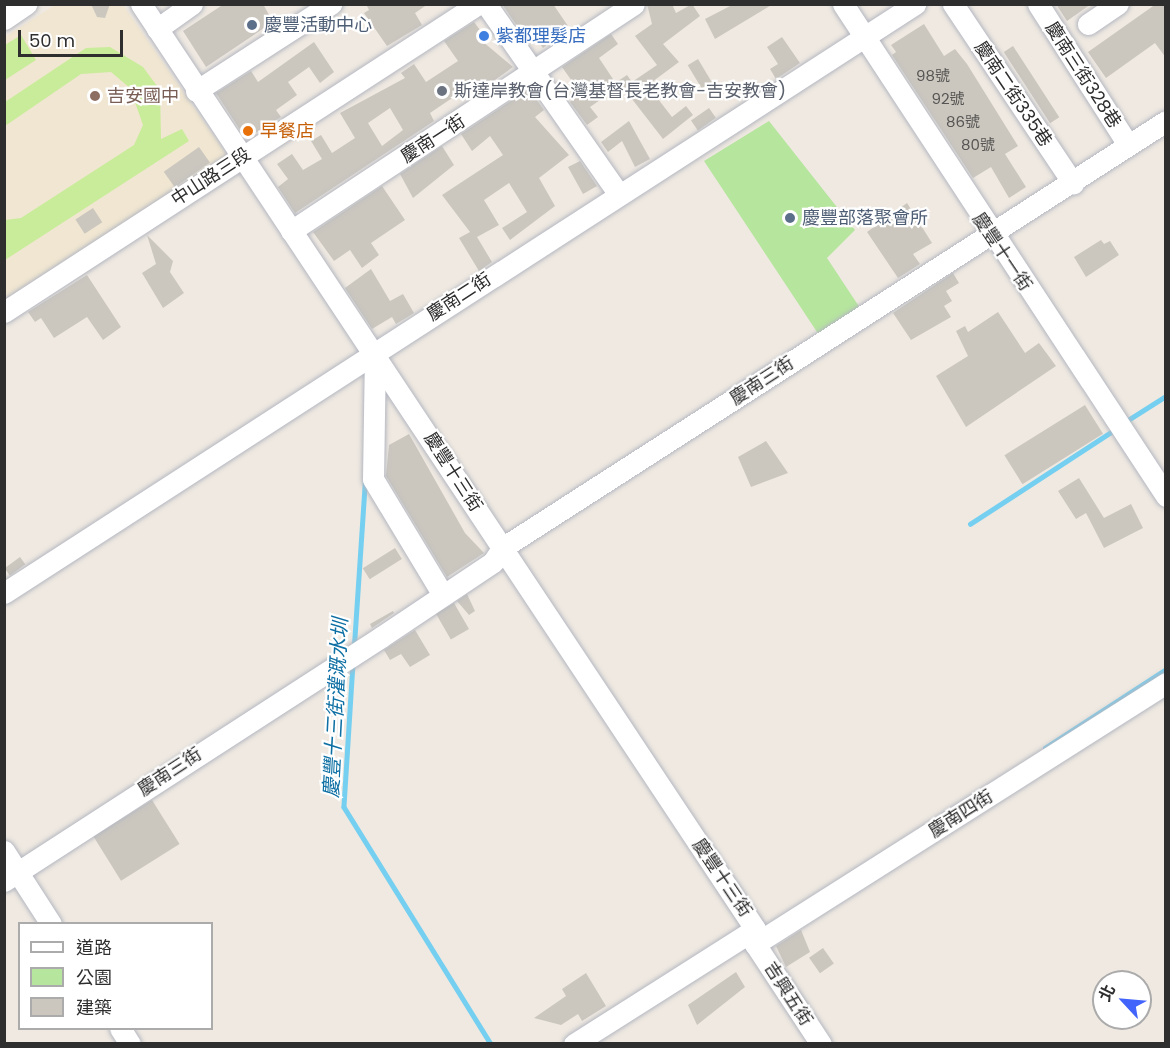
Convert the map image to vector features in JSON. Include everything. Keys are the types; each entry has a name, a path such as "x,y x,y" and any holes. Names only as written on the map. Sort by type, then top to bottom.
{"street":[{"path":"4,19 26,4"},
{"name":"慶豐十三街","path":"141,4 196,91 375,352 755,936"},
{"path":"157,28 192,4"},
{"path":"196,91 331,4"},
{"name":"中山路三段","path":"4,312 478,4"},
{"path":"486,4 617,192"},
{"name":"慶南一街","path":"291,231 534,73 634,4"},
{"name":"慶豐十一街","path":"843,4 989,234 1166,496"},
{"name":"慶南二街","path":"4,593 617,192 915,4"},
{"name":"慶南二街335巷","path":"953,4 1074,183"},
{"name":"慶南三街328巷","path":"1038,4 1128,145"},
{"path":"1088,24 1118,4"},
{"name":"慶南三街","path":"11,876 493,562 502,548 989,234 1074,183 1166,121"},
{"path":"375,352 373,479 443,595"},
{"name":"慶南四街","path":"574,1044 755,936 1166,683"},
{"path":"4,851 11,876 49,922"},
{"name":"吉興五街","path":"755,936 821,1044"},
{"path":"121,1030 130,1044"}],"shaded area":[{"name":"吉安國中","path":"55,5 123,5 228,156 5,299 5,37"}],"green space":[{"path":"21,35 36,60 5,80 5,45"},
{"path":"110,47 143,67 160,90 161,139 182,129 189,141 5,260 5,220 21,218 134,145 143,125 130,88 111,72 81,74 5,126 5,102 86,48"},
{"path":"769,121 855,230 827,258 862,311 821,338 704,161"}],"building":[{"path":"91,4 110,4 105,18 97,17"},
{"path":"224,4 263,4 273,22 206,67 183,31"},
{"path":"366,4 428,4 415,13 422,25 387,46 364,13 369,10"},
{"path":"502,4 553,4 568,26 543,48 534,35 527,40"},
{"path":"647,4 672,4 676,13 692,4 700,16 663,44 679,62 652,82 658,99 672,117 686,106 693,115 663,139 618,81 627,75 632,82 657,65 635,36 652,24"},
{"path":"734,4 773,4 715,39 705,19"},
{"path":"1056,4 1091,4 1067,21"},
{"path":"1156,4 1166,4 1166,58 1155,43 1106,78 1088,52"},
{"path":"474,22 486,38 482,41 513,67 478,92 474,85 458,94 430,113 434,121 295,213 278,187 288,179 277,164 292,154 303,170 322,159 311,141 321,135 332,153 355,138 340,113 405,78 401,73 414,64 426,82 458,61 444,41","holes":["390,108 403,130 382,146 368,123"]},
{"path":"924,24 944,56 955,49 967,64 1018,146 1005,154 1026,187 1009,198 991,167 973,178 892,55 896,52 891,45"},
{"path":"611,34 618,44 599,58 615,82 610,85 613,91 590,107 598,117 587,125 570,102 581,94 562,67"},
{"path":"782,37 800,63 776,79 770,69 778,64 767,47"},
{"path":"314,42 334,72 320,83 309,67 288,82 297,95 276,110 281,117 246,139 216,93 251,71 258,82"},
{"path":"1013,46 1059,117 1050,123 1004,52"},
{"path":"698,59 712,82 702,88 688,65"},
{"path":"529,89 544,110 535,117 569,155 539,178 555,206 510,240 502,228 527,212 509,183 484,200 499,225 477,237 492,262 479,271 459,238 470,232 442,195 503,155 490,136 472,151 461,134"},
{"path":"709,108 716,118 698,130 691,121"},
{"path":"629,121 650,159 635,167 622,141 608,152 601,142"},
{"path":"442,146 454,165 413,198 400,174"},
{"path":"199,147 210,163 175,187 164,172"},
{"path":"580,161 597,186 583,194 568,167"},
{"path":"382,186 405,220 371,243 379,255 362,268 350,250 334,261 313,232"},
{"path":"907,203 932,243 913,254 920,264 898,278 867,232"},
{"path":"93,208 102,222 85,234 75,219"},
{"path":"147,235 173,261 170,272 184,293 163,308 142,273 156,264"},
{"path":"1101,240 1104,244 1110,241 1119,255 1086,277 1074,257"},
{"path":"371,269 390,301 403,294 414,313 396,324 392,317 372,329 345,288"},
{"path":"953,273 959,283 946,291 952,301 944,306 951,317 911,340 893,313"},
{"path":"87,275 121,327 103,340 87,317 54,338 41,318 35,322 28,312"},
{"path":"998,312 1025,353 1039,343 1056,366 966,427 936,376 968,356 956,331 965,326 968,332"},
{"path":"1085,405 1103,434 1022,484 1004,455"},
{"path":"409,434 465,533 484,553 447,577 386,476 389,445"},
{"path":"766,441 788,473 751,487 738,457"},
{"path":"1079,478 1104,518 1131,504 1143,528 1104,548 1086,513 1076,519 1058,491"},
{"path":"395,548 402,559 370,579 363,568"},
{"path":"20,557 25,564 10,575 5,568"},
{"path":"467,594 475,611 469,615 457,601"},
{"path":"454,603 469,629 451,639 436,614"},
{"path":"393,611 394,613 372,628 370,624"},
{"path":"415,630 430,655 410,667 401,654 390,660 384,650"},
{"path":"152,800 180,844 121,881 93,837"},
{"path":"801,930 810,952 786,967 776,946"},
{"path":"823,948 834,964 820,973 809,958"},
{"path":"736,972 745,987 697,1025 688,1005"},
{"path":"586,973 606,1006 582,1021 578,1014 561,1025 534,1018 566,996 562,989"}],"waterway":[{"path":"1125,422 1166,396"},
{"path":"970,524 1116,429"},
{"name":"慶豐十三街灌溉水圳","path":"354,645 365,480"},
{"name":"慶豐十三街灌溉水圳","path":"353,663 344,807 491,1044"},
{"path":"1045,748 1166,669"}],"place":[{"name":"慶豐活動中心","path":"252,25"},
{"name":"紫都理髮店","path":"484,36"},
{"name":"斯達岸教會(台灣基督長老教會-吉安教會)","path":"442,91"},
{"name":"吉安國中","path":"95,96"},
{"name":"早餐店","path":"248,131"},
{"name":"慶豐部落聚會所","path":"790,218"}]}
